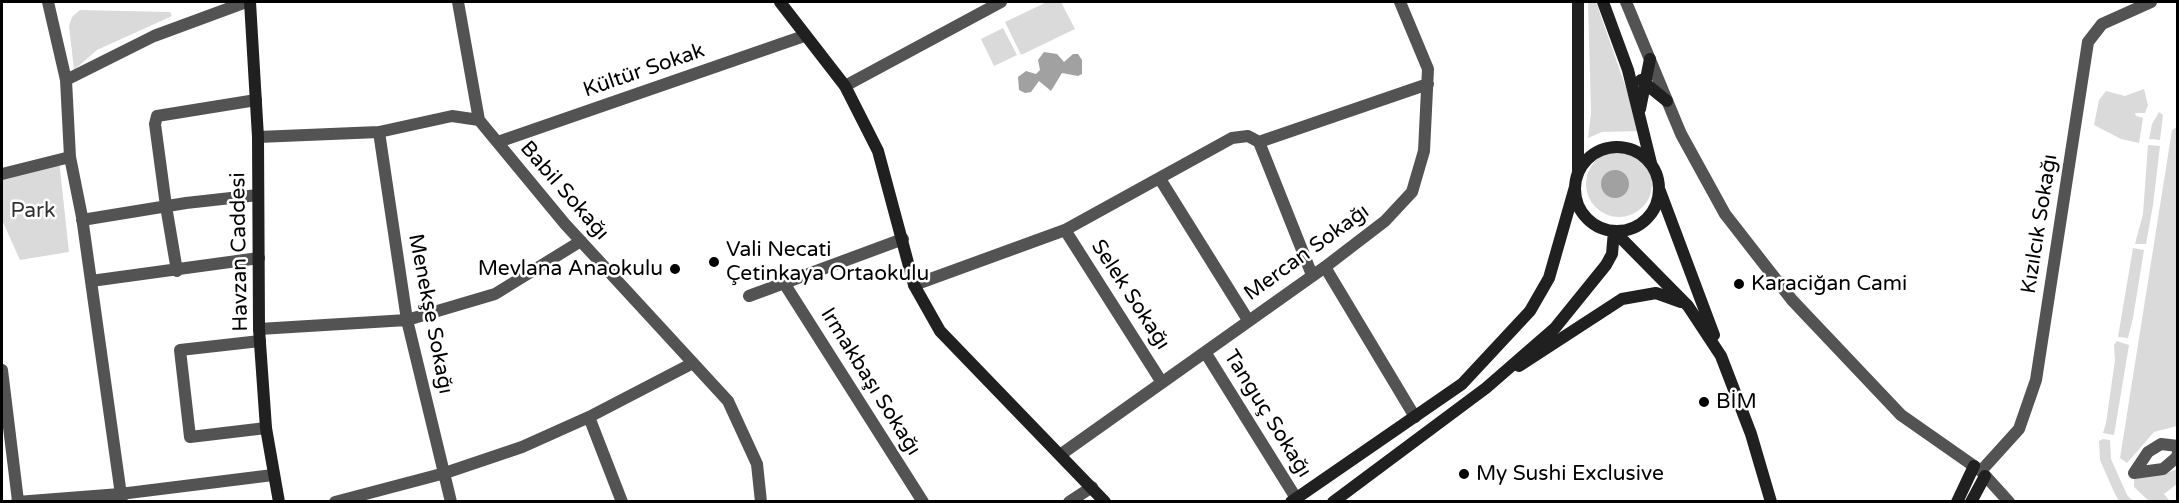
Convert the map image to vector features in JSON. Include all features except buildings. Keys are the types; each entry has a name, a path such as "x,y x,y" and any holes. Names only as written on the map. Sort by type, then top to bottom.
{"street":[{"path":"48,2 66,80 70,157 82,220 121,498"},
{"path":"66,80 154,36 248,2"},
{"name":"Havzan Caddesi","path":"248,2 258,137 260,335 266,428 279,501"},
{"path":"258,137 379,132 453,116 479,120 458,2"},
{"path":"780,2 844,86 878,151 914,285 940,331 1105,501"},
{"path":"844,86 1001,2"},
{"name":"Mercan Sokağı","path":"1060,455 1161,381 1325,267 1385,220 1412,192 1424,151 1428,69 1400,2"},
{"path":"1578,2 1576,181 1578,203 1586,217 1599,227 1614,231 1631,229 1646,221 1656,207 1660,191"},
{"path":"1603,2 1628,70 1660,191 1752,434 1771,501"},
{"path":"1626,2 1681,134 1725,214 1792,300 1901,415 1980,471 2009,501"},
{"name":"Kızılcık Sokağı","path":"1980,471 2019,429 2036,380 2088,42 2102,24 2151,2"},
{"name":"Kültür Sokak","path":"498,142 804,36"},
{"path":"1639,113 1650,59"},
{"path":"1628,70 1667,101"},
{"path":"1259,142 1428,84"},
{"path":"177,271 155,124 157,116 256,100"},
{"name":"Babil Sokağı","path":"479,120 580,241 728,401 758,464 761,501"},
{"name":"Menekşe Sokağı","path":"379,132 407,320 451,501"},
{"path":"914,285 1065,230 1232,138 1248,135 1259,142 1312,275"},
{"path":"1293,500 1462,384 1530,311 1549,278 1576,181 1593,155 1616,147 1640,153 1652,164"},
{"path":"2,174 70,157"},
{"path":"1160,179 1248,320"},
{"path":"82,220 166,206 258,195"},
{"name":"Selek Sokağı","path":"1065,230 1161,381"},
{"path":"1614,231 1688,306 1721,356"},
{"path":"1486,388 1568,312 1612,254 1614,231"},
{"path":"749,296 903,239"},
{"path":"266,428 190,437 180,350 260,335 407,320 495,294 580,241"},
{"path":"91,281 259,258"},
{"path":"1325,267 1415,417"},
{"name":"Irmakbaşı Sokağı","path":"784,283 923,501"},
{"path":"1333,501 1486,388 1622,299 1656,293 1688,306"},
{"name":"Tanguç Sokağı","path":"1205,352 1293,500"},
{"path":"335,501 444,473 522,447 589,417 693,363"},
{"path":"2,370 18,501 121,498 273,475"},
{"path":"589,417 622,501"},
{"path":"2178,446 2161,444 2148,452 2134,473 2163,469 2177,457 2178,452"},
{"path":"1958,501 1980,471"},
{"path":"1971,501 1980,471"},
{"path":"1069,501 1092,487"}],"green space":[{"path":"1047,2 1061,2 1075,29 1021,55 1005,22"},
{"path":"1588,2 1596,2 1641,131 1602,132 1588,138 1591,113"},
{"path":"80,10 170,12 172,16 97,50 74,70 69,26 72,17"},
{"path":"1003,28 1017,55 994,66 981,39"},
{"path":"2144,89 2148,105 2145,113 2135,113 2136,116 2143,118 2139,143 2121,139 2094,125 2099,100 2106,91 2125,96"},
{"path":"2159,112 2163,115 2160,140 2149,139 2152,124"},
{"path":"2177,127 2177,426 2154,432 2127,463 2120,458 2172,130"},
{"path":"2148,145 2160,146 2153,205 2146,244 2135,244 2143,214"},
{"path":"1619,151 1632,154 1642,161 1649,171 1652,184 1649,197 1642,207 1632,214 1619,217 1606,214 1596,207 1589,197 1586,184 1589,171 1596,161 1606,154"},
{"name":"Park","path":"59,160 69,252 20,260 2,220 2,176"},
{"path":"2133,248 2144,250 2133,318 2128,338 2118,337"},
{"path":"2117,341 2129,345 2114,435 2103,433 2115,360 2114,345"},
{"path":"2110,440 2111,459 2127,495 2133,501 2119,501 2114,492 2100,460 2099,441"},
{"path":"2177,469 2177,484 2164,494 2170,501 2149,501 2134,487 2134,476 2164,474"}],"shaded area":[{"path":"1044,52 1057,54 1064,62 1073,54 1078,54 1082,60 1082,74 1078,76 1062,73 1051,91 1039,81 1031,92 1025,93 1019,90 1018,77 1026,71 1036,74 1040,70 1038,60"},
{"path":"1615,170 1625,174 1629,184 1625,194 1615,198 1605,194 1601,184 1605,174"}],"place":[{"name":"Vali Necati Çetinkaya Ortaokulu","path":"714,262"},
{"name":"Mevlana Anaokulu","path":"675,269"},
{"name":"Karaciğan Cami","path":"1739,284"},
{"name":"BİM","path":"1704,402"},
{"name":"My Sushi Exclusive","path":"1464,474"}]}
